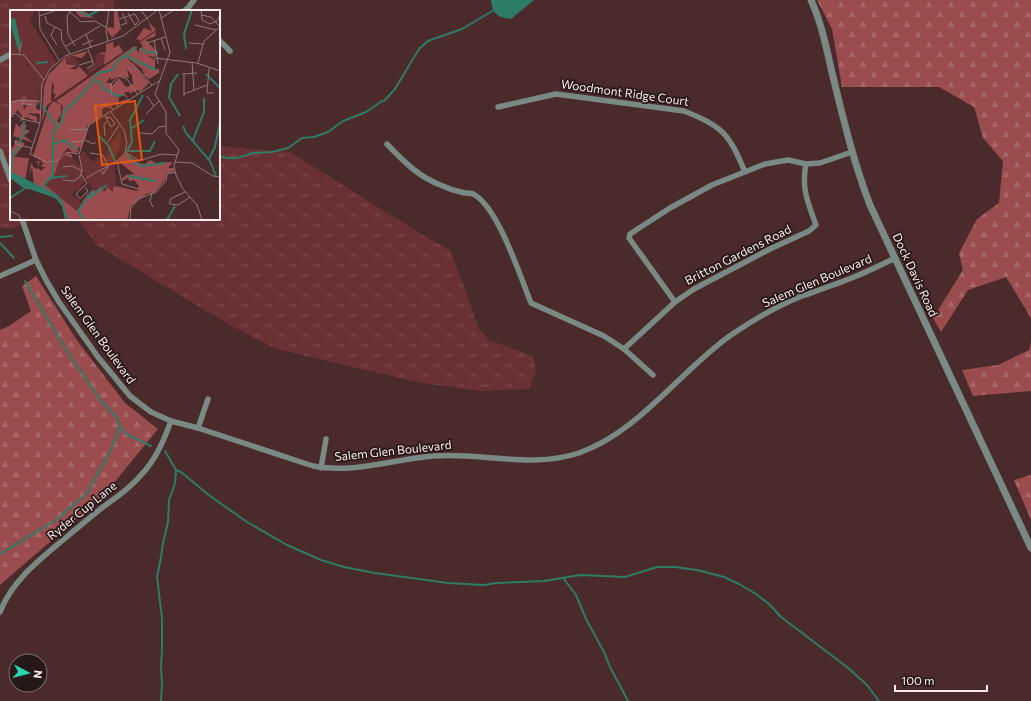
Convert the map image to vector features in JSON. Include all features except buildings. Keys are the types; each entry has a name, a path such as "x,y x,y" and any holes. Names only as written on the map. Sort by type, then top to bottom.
{"street":[{"path":"188,10 194,0"},
{"name":"Dock Davis Road","path":"811,0 820,24 852,152 870,205 1031,548"},
{"path":"220,41 230,51"},
{"path":"0,60 10,55"},
{"name":"Woodmont Ridge Court","path":"498,107 556,94 684,111 715,125 724,133 734,147 745,172"},
{"path":"387,144 405,163 423,177 462,193 474,194 485,204 500,228 531,303 604,336 624,349 653,375"},
{"path":"0,151 10,178"},
{"path":"675,302 629,238 630,234 670,208 712,185 765,164 788,160 806,164 820,163 852,152"},
{"name":"Britton Gardens Road","path":"624,349 675,302 694,289 770,249 809,232 816,225 806,195 803,177 806,164"},
{"name":"Salem Glen Boulevard","path":"22,220 36,260 59,302 89,345 121,387 130,396 151,412 172,421 198,428 306,464 331,469 353,468 407,459 438,456 458,455 535,461 578,453 618,432 639,416 718,345 763,315 801,297 855,277 895,258"},
{"path":"0,276 36,260"},
{"path":"198,428 208,399"},
{"name":"Ryder Cup Lane","path":"0,612 10,593 27,571 143,474 160,446 172,421"},
{"path":"321,468 326,440"}],"green space":[{"path":"0,0 114,0 114,10 10,10 10,220 33,220 13,228 0,228"},
{"path":"817,0 1031,0 1031,318 1006,277 968,290 941,332 933,318 963,270 959,253 977,219 999,203 1003,161 983,138 974,107 939,87 842,87 832,29"},
{"path":"220,146 290,152 421,234 450,250 478,327 489,340 533,356 536,371 529,389 481,391 422,383 276,349 228,324 97,245 79,220 220,220"},
{"path":"36,276 76,339 125,403 158,429 104,495 0,585 0,330 9,326 31,311 22,286"},
{"path":"1031,342 1031,391 973,396 962,370 998,365 1029,350"},
{"path":"1031,475 1031,520 1014,480"}],"shaded area":[{"path":"491,0 534,0 511,19 496,14 494,12"}],"waterway":[{"path":"220,156 237,158 253,153 272,152 288,148 302,138 314,137 328,132 343,121 366,112 384,101 395,89 419,49 428,41 462,29 494,10"},
{"path":"0,237 12,236"},
{"path":"0,243 14,258"},
{"path":"25,281 66,350 101,401 117,418 120,426 126,434 151,446"},
{"path":"0,554 56,520 87,493 111,450 120,426"},
{"path":"165,451 176,470 181,472 210,496 247,522 287,545 321,560 344,567 375,573 448,583 484,585 544,581 580,575 625,577 657,567 675,567 697,570 724,577 756,594 769,604 781,617 847,667 867,685 879,701"},
{"path":"161,701 162,618 157,577 168,522 169,500 175,483 176,470"},
{"path":"563,578 576,595 586,619 628,701"}]}
